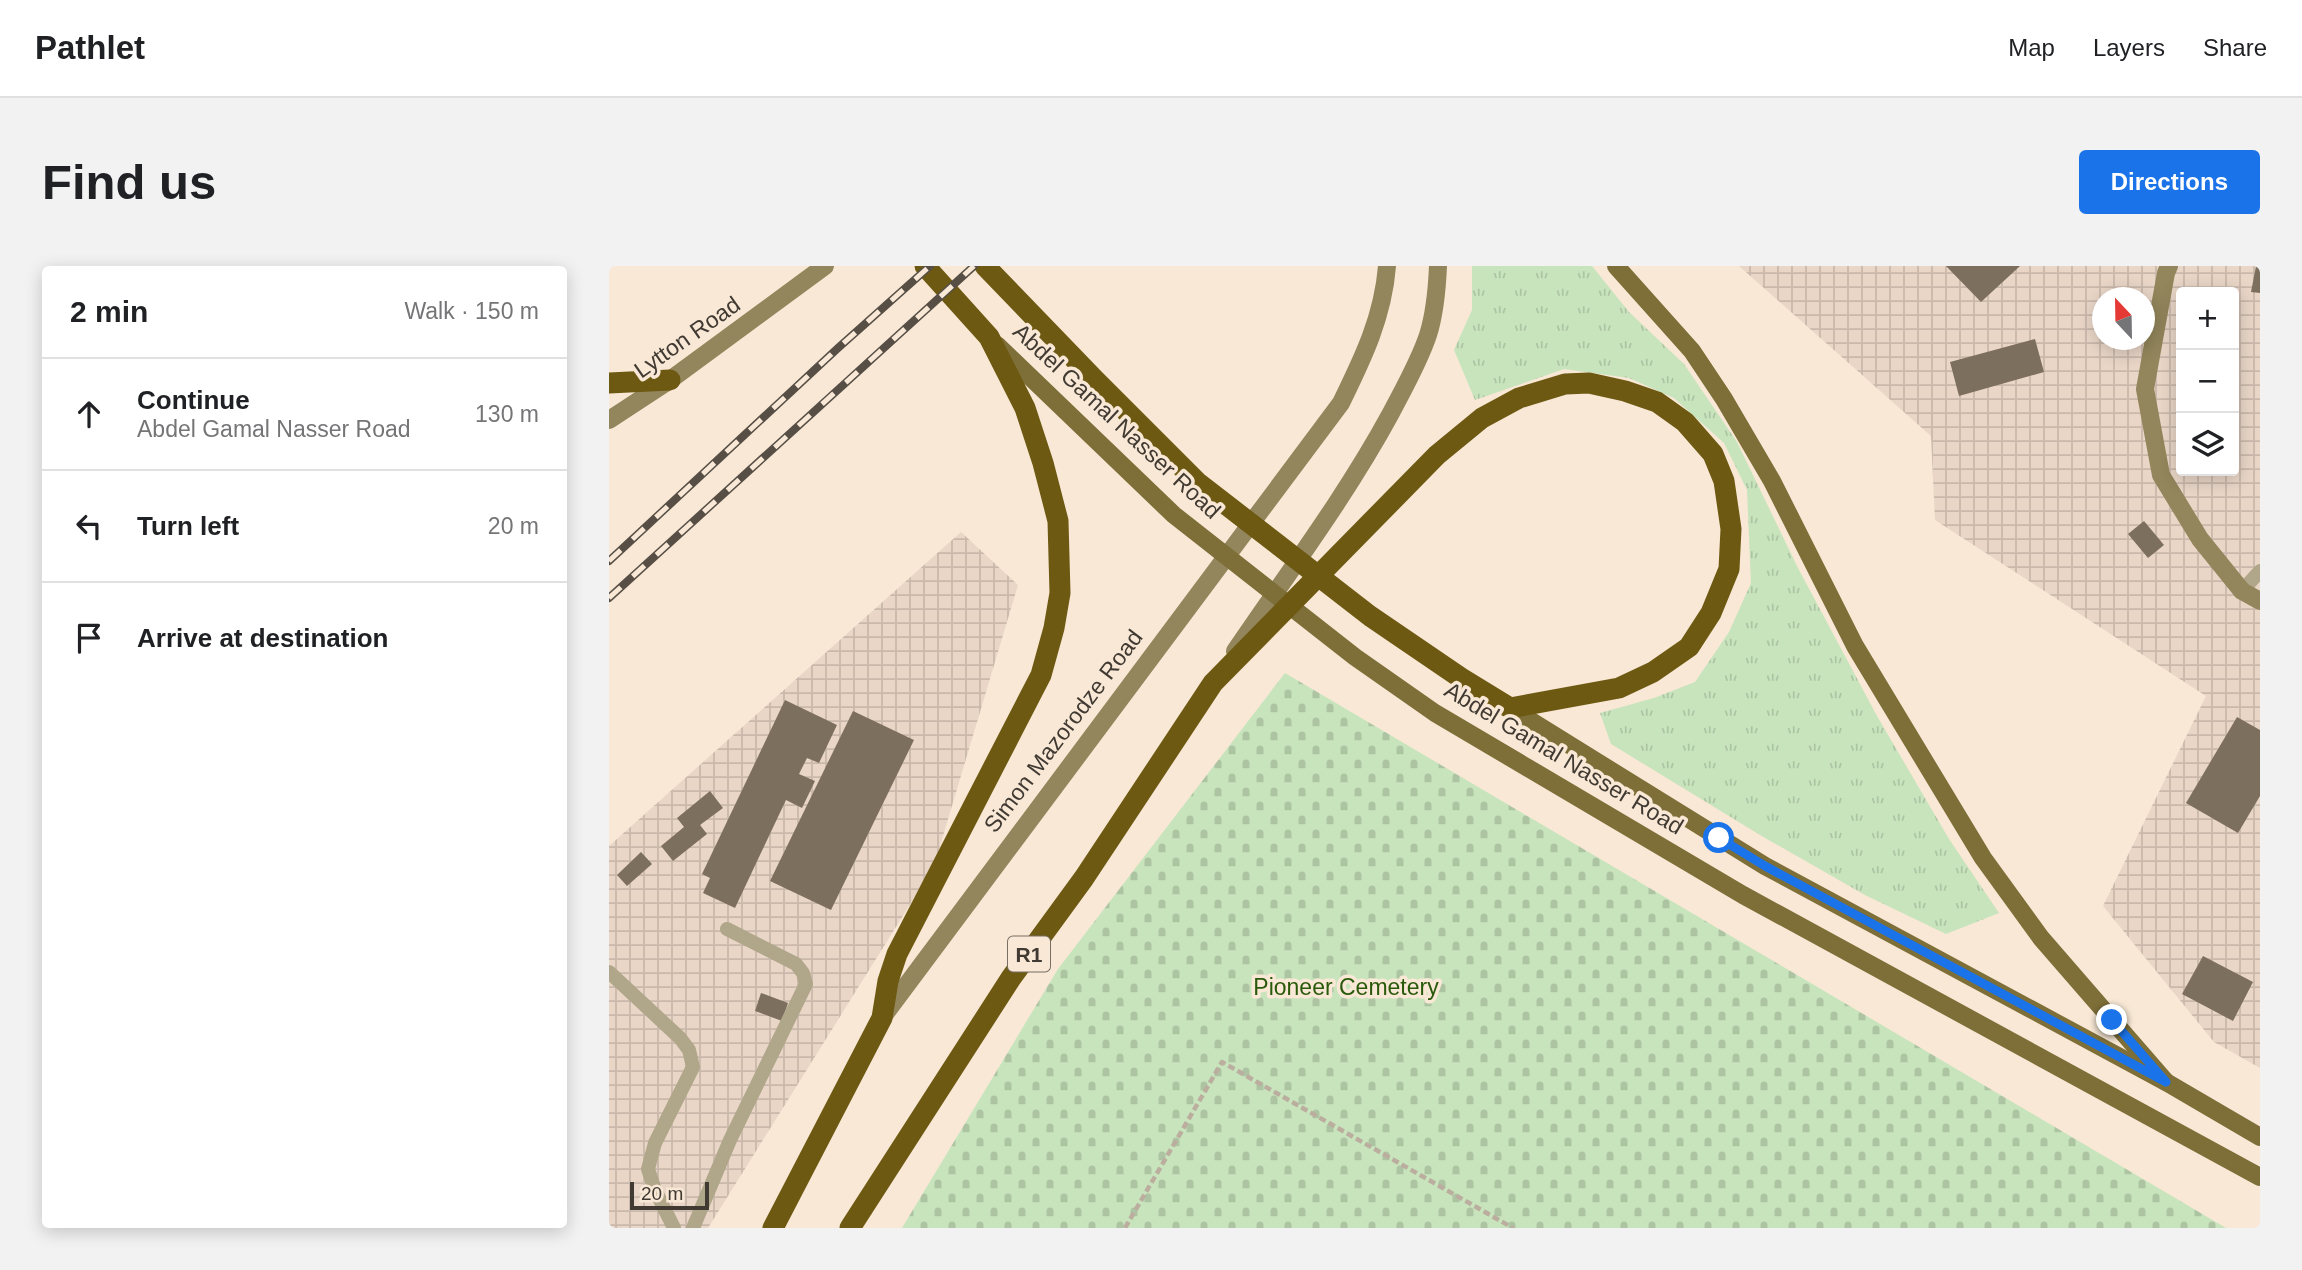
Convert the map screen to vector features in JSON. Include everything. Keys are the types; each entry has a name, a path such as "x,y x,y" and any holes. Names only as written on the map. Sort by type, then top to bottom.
{"highway":[{"name":"Abdel Gamal Nasser Road","path":"925,266 983,330"},
{"name":"Abdel Gamal Nasser Road","path":"985,266 1197,482 1370,616 1510,708"},
{"path":"881,1018 888,981 897,954 1041,675 1061,593 1058,522 1043,463 1025,408 983,330"},
{"path":"609,383 670,380"},
{"path":"1213,683 1437,455 1482,418 1519,398 1565,384 1589,383 1657,402 1685,422 1713,454 1724,481 1731,529 1729,569 1711,613 1689,647 1653,672 1619,688 1510,708"},
{"name":"R1","path":"851,1228 1011,978 1084,878 1213,683"},
{"name":"Simon Mazorodze Road","path":"773,1228 881,1018"}],"main road":[{"name":"Lytton Road","path":"609,420 670,380 825,266"},
{"name":"Simon Mazorodze Road","path":"881,1018 1341,403 1372,333 1385,293 1387,266"},
{"name":"R1","path":"1213,683 1350,483 1380,434 1409,379 1427,335 1437,295 1439,266"},
{"path":"1616,266 1692,351 1724,399 1772,481 1855,646 1983,858 2041,939 2166,1082"},
{"path":"2169,266 2145,389 2161,475 2200,539 2242,591 2260,601"},
{"name":"Abdel Gamal Nasser Road","path":"983,330 1174,515 1355,657 1435,713 1743,895 2260,1177"},
{"name":"Abdel Gamal Nasser Road","path":"1510,708 1765,866 2166,1082 2260,1137"}],"lane":[{"path":"2242,591 2260,571"},
{"path":"693,1228 730,1140 806,984 803,973 796,964 727,929"},
{"path":"609,972 680,1038 689,1050 693,1067 655,1143 648,1169 674,1228"}],"path":[{"path":"1125,1228 1222,1062 1513,1228"}],"shaded area":[{"path":"1739,266 2260,266 2260,1068 2214,1042 2103,906 2206,696 1935,520 1931,436"},
{"path":"961,532 1018,585 934,866 708,1228 609,1228 609,846"}],"green space":[{"path":"1472,266 1592,266 1629,312 1684,364 1737,442 1798,568 1877,716 1949,839 1999,913 1946,934 1865,895 1611,744 1600,713 1654,698 1695,682 1729,632 1751,583 1747,490 1724,443 1674,398 1629,378 1564,369 1475,400 1454,350 1472,310"},
{"name":"Pioneer Cemetery","path":"1285,673 2226,1228 902,1228 1058,969"}],"building":[{"path":"1946,266 2020,266 1981,302"},
{"path":"2256,266 2260,266 2260,293 2251,292"},
{"path":"2035,339 2044,372 1959,396 1950,362"},
{"path":"2144,521 2164,545 2148,558 2128,534"},
{"path":"785,700 837,725 819,763 807,758 799,774 815,781 802,808 786,800 735,908 703,893 710,878 702,874"},
{"path":"853,711 914,740 831,910 770,881"},
{"path":"2237,717 2260,730 2260,796 2238,833 2186,803"},
{"path":"710,791 723,808 700,825 707,834 673,861 661,846 684,827 677,818"},
{"path":"641,852 652,864 627,886 617,875"},
{"path":"2203,956 2253,982 2233,1021 2182,994"},
{"path":"761,993 788,1003 782,1021 755,1011"}],"railway":[{"path":"609,561 930,266"},
{"path":"609,598 974,266"}],"route":[{"path":"1719,838 1765,866 2166,1082 2112,1020"}]}
